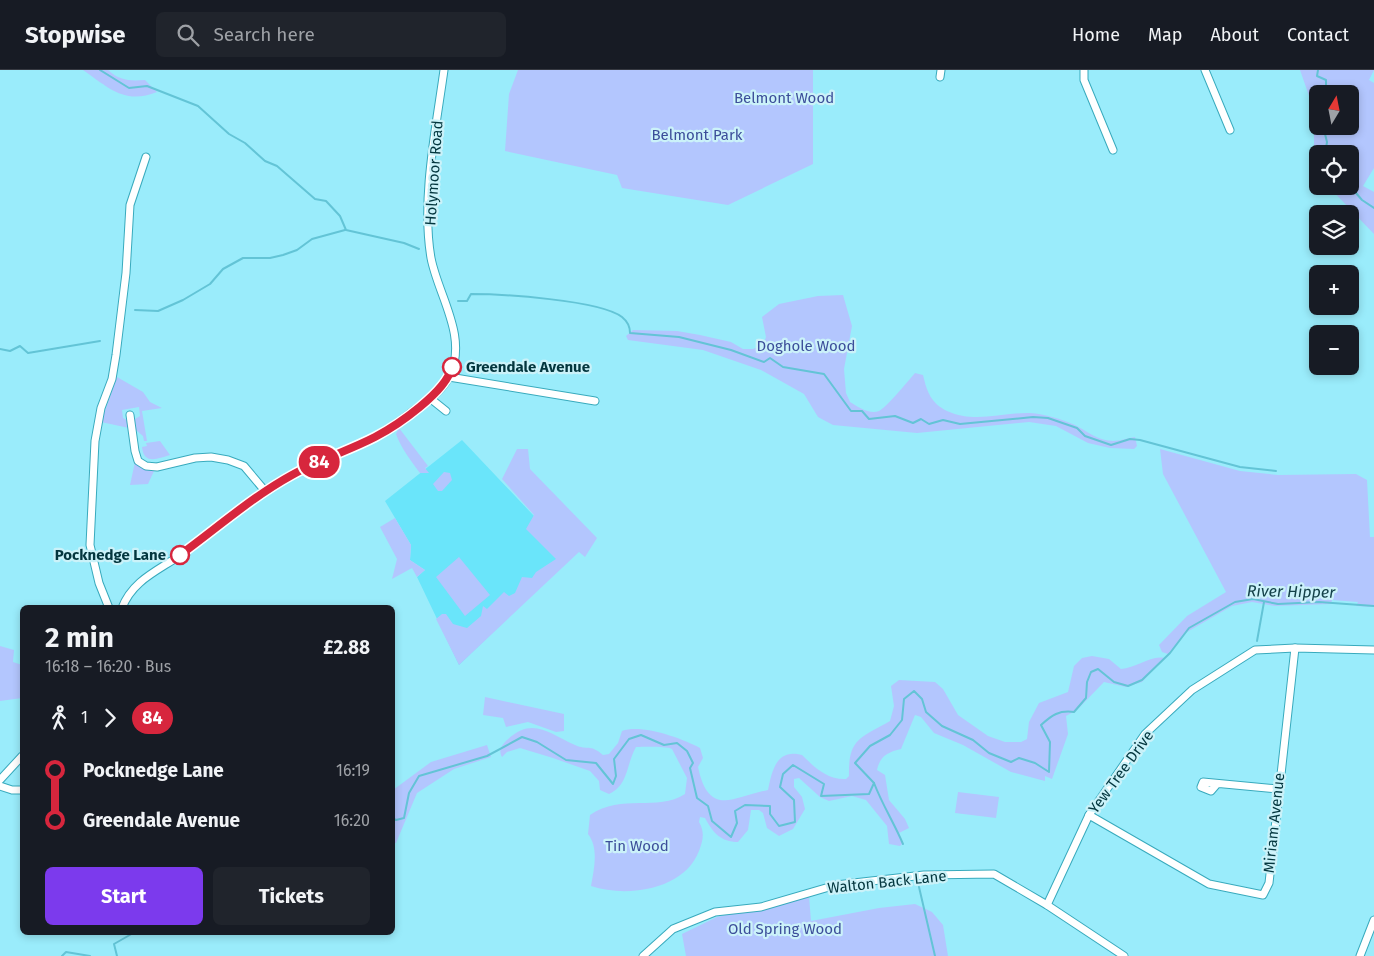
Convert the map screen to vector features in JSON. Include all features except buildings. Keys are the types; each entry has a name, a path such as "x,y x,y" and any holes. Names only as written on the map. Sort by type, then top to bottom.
{"street":[{"name":"Holymoor Road","path":"124,605 138,582 180,556 265,491 293,474 377,436 431,399 449,377 455,347 452,321 432,259 429,222 430,182 444,70"},
{"path":"1084,70 1084,80 1113,150"},
{"path":"1204,70 1230,130"},
{"path":"108,605 99,583 90,545 95,441 101,408 112,379 115,363 126,273 130,205 146,157"},
{"path":"449,377 595,401"},
{"path":"431,399 446,411"},
{"path":"130,415 138,461 146,466 157,467 195,458 211,457 228,460 244,466 265,491"},
{"name":"Yew Tree Drive","path":"1047,905 1088,815 1145,734 1192,690 1255,650 1294,648 1374,650"},
{"name":"Miriam Avenue","path":"1088,815 1209,884 1263,895 1269,883 1277,789 1294,648"},
{"path":"0,780 20,758"},
{"path":"1217,784 1277,789"},
{"path":"0,786 12,790 20,790"},
{"name":"Walton Back Lane","path":"643,956 673,929 716,912 760,907 836,886 924,875 994,874 1047,905 1124,956"},
{"path":"1360,956 1374,920"}],"shaded area":[{"path":"462,440 534,516 563,565 459,665 417,577 425,570 410,560 411,545 385,501"}],"green space":[{"path":"83,70 108,70 125,80 145,80 157,92 136,97 118,93"},
{"name":"Belmont Park","path":"518,70 813,70 813,164 728,205 622,188 617,175 505,151 509,94"},
{"path":"1300,70 1374,70 1369,80 1374,83 1374,168 1363,186 1374,192 1374,234 1359,218 1359,205 1346,205 1337,195 1359,195 1359,145 1314,145 1314,135 1359,135 1359,85 1309,85 1309,96"},
{"name":"Doghole Wood","path":"843,295 852,326 844,369 846,393 850,402 860,408 872,412 883,409 915,373 923,375 933,401 947,411 958,415 979,417 1020,413 1041,414 1075,425 1108,441 1135,437 1137,446 1134,449 1110,448 1088,443 1056,426 1029,422 917,433 833,425 818,417 804,394 761,370 703,350 628,340 626,336 633,330 677,331 731,342 743,349 753,349 763,345 766,337 762,317 779,304 818,296"},
{"path":"117,377 143,392 150,402 162,408 142,411 147,441 144,441 143,436 136,430 135,419 140,416 139,407 122,410 123,418 129,421 129,428 101,422"},
{"path":"399,428 428,466 425,468 429,473 420,473 407,454 396,434"},
{"path":"160,441 170,455 152,459 145,456 142,447 147,446 146,443"},
{"path":"517,449 528,449 530,469 597,538 585,557 579,552 459,665 436,619 442,614 446,614 453,624 467,628 481,616 483,606 487,609 504,592 509,596 515,593 522,577 532,578 536,572 556,559 526,529 534,515 502,479"},
{"path":"1160,449 1240,471 1278,475 1356,474 1367,480 1370,537 1374,537 1374,607 1356,606 1358,602 1332,600 1331,604 1275,606 1252,602 1232,606 1187,632 1168,654 1162,652 1159,645 1187,616 1226,592 1163,474"},
{"path":"135,462 143,468 154,471 148,484 130,485"},
{"path":"444,472 450,473 452,480 442,491 438,491 433,484"},
{"path":"395,518 411,545 410,560 425,570 417,577 412,568 392,579 397,559 380,527"},
{"path":"459,557 490,595 465,616 436,577"},
{"path":"0,646 14,650 13,662 20,664 20,698 0,701"},
{"name":"Tin Wood","path":"1092,656 1109,659 1121,669 1154,658 1164,658 1142,682 1126,687 1104,682 1077,710 1066,716 1068,734 1052,779 1045,776 1045,781 1011,772 963,745 934,733 921,717 915,715 901,749 885,755 880,761 877,770 885,775 889,800 905,819 909,828 899,833 903,843 900,846 889,844 887,826 866,800 852,796 829,801 820,797 799,778 794,779 794,787 802,797 805,809 793,829 779,836 767,828 763,813 759,810 751,810 748,830 738,842 732,842 718,836 705,818 700,817 699,822 703,833 702,840 692,864 681,875 653,888 621,891 605,890 591,886 595,852 588,834 590,815 614,805 663,802 685,794 687,778 672,749 636,747 624,780 609,794 600,790 599,781 590,771 520,748 507,752 502,757 500,752 507,740 516,733 533,728 549,732 579,747 595,749 603,755 609,754 618,743 622,731 640,729 661,733 700,748 703,758 698,767 703,783 709,793 716,799 733,799 768,790 771,775 777,762 787,755 802,755 817,769 833,778 846,779 849,776 849,763 854,746 864,736 890,721 894,706 891,686 899,680 935,682 943,689 958,715 988,736 1005,742 1021,742 1027,739 1029,722 1039,703 1068,692 1074,666 1082,658"},
{"path":"485,697 564,714 564,731 556,732 528,722 506,727 503,718 483,715"},
{"path":"487,745 491,757 454,769 417,793 395,843 395,789 431,762"},
{"path":"958,792 999,797 996,818 955,813"},
{"name":"Old Spring Wood","path":"809,896 811,921 879,908 915,904 932,912 943,925 948,956 686,956 682,934 717,917"}],"waterway":[{"path":"100,70 129,88 147,86 198,106 229,134 245,143 265,161 277,166 315,199 326,201 340,216 346,230 404,243 419,249"},
{"path":"1318,70 1317,76 1326,80 1326,85"},
{"path":"1325,135 1326,145"},
{"path":"1358,195 1374,208"},
{"path":"135,310 158,311 183,300 210,284 223,269 243,258 270,258 283,255 297,250 312,239 345,230"},
{"path":"458,301 467,301 471,294 504,295 550,299 593,306 622,317 629,326 630,333 679,337 731,350 764,362 770,358 783,367 824,374 851,411 862,411 869,419 895,416 913,423 921,419 929,424 943,420 960,424 1033,417 1048,418 1077,428 1085,436 1111,445 1130,439 1140,440 1240,467 1276,471"},
{"path":"0,349 10,351 20,346 28,353 100,341"},
{"name":"River Hipper","path":"395,820 404,818 409,793 419,776 487,756 522,737 537,742 566,760 596,763 613,784 616,776 614,759 629,739 641,735 664,745 677,743 687,751 693,763 690,768 697,798 708,806 712,821 731,837 737,823 735,811 745,805 770,806 770,814 779,826 795,822 794,800 780,787 783,774 793,765 824,784 821,796 869,794 874,783 855,763 870,746 890,735 902,720 904,699 914,691 922,699 926,712 942,726 973,740 989,753 1011,762 1019,758 1035,763 1049,772 1050,742 1041,725 1056,714 1074,712 1086,698 1087,682 1091,672 1098,669 1114,682 1128,686 1142,680 1170,653 1189,628 1235,602 1253,599 1278,604 1319,602 1374,606"},
{"path":"1257,641 1264,602"},
{"path":"874,783 903,844"},
{"path":"919,887 935,956"},
{"name":"River Hipper","path":"117,956 114,944 130,935"},
{"name":"River Hipper","path":"62,956 66,952 90,956"}],"bus line":[{"name":"84","path":"180,555 265,491 293,474 377,436 431,399 449,377 452,367"}],"place":[{"name":"Greendale Avenue","path":"452,367"},
{"name":"Pocknedge Lane","path":"180,555"}],"park label":[{"name":"Belmont Wood","path":"784,98"}]}
